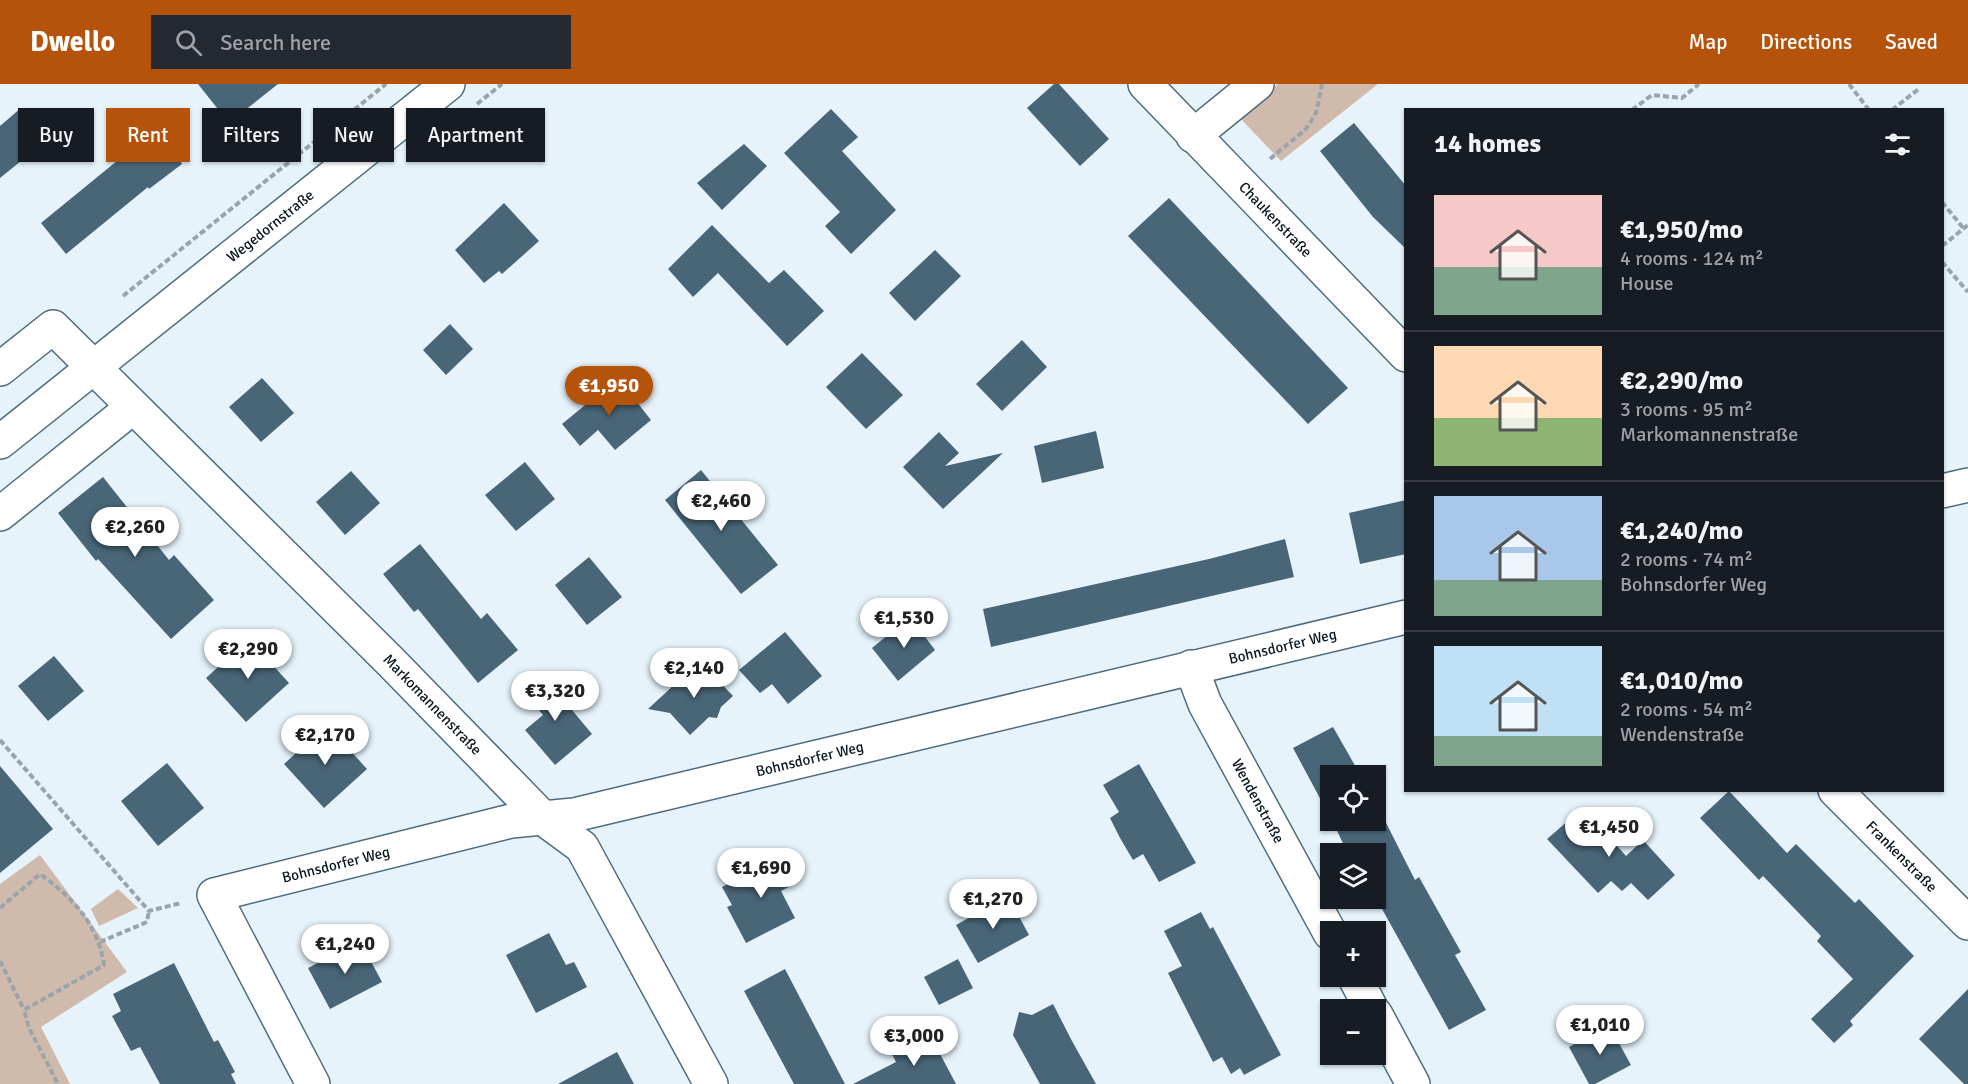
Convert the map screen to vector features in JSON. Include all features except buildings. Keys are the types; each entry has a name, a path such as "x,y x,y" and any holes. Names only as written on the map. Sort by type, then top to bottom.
{"street":[{"name":"Wegedornstraße","path":"0,442 448,84"},
{"name":"Chaukenstraße","path":"1145,84 1404,354"},
{"path":"1193,136 1257,84"},
{"path":"0,369 53,327 95,367"},
{"name":"Markomannenstraße","path":"95,367 391,662 544,819 582,847 711,1084"},
{"path":"0,513 133,407"},
{"path":"1944,491 1968,485"},
{"name":"Bohnsdorfer Weg","path":"214,895 511,821 574,815 1191,666 1404,617"},
{"name":"Wendenstraße","path":"1191,666 1205,704 1323,921"},
{"name":"Frankenstraße","path":"1837,792 1968,923"},
{"path":"214,895 313,1084"},
{"path":"1386,1034 1413,1084"}],"path":[{"path":"1270,159 1306,129 1316,113 1322,84"},
{"path":"1635,108 1652,95 1682,98 1700,84"},
{"path":"1849,84 1867,108"},
{"path":"1895,108 1920,88"},
{"path":"1944,204 1966,227 1944,244"},
{"path":"1944,264 1968,292"},
{"path":"0,741 149,911"},
{"path":"0,908 40,874 61,889 85,915 100,942 104,965 24,1010"},
{"path":"149,911 214,895"},
{"path":"100,942 147,922 149,911"},
{"path":"0,961 24,1010 29,1028 58,1084"}],"shaded area":[{"path":"1278,84 1378,84 1281,161 1238,116"},
{"path":"40,855 127,972 41,1027 70,1084 0,1084 0,884"},
{"path":"118,889 138,908 99,926 91,909"}]}
